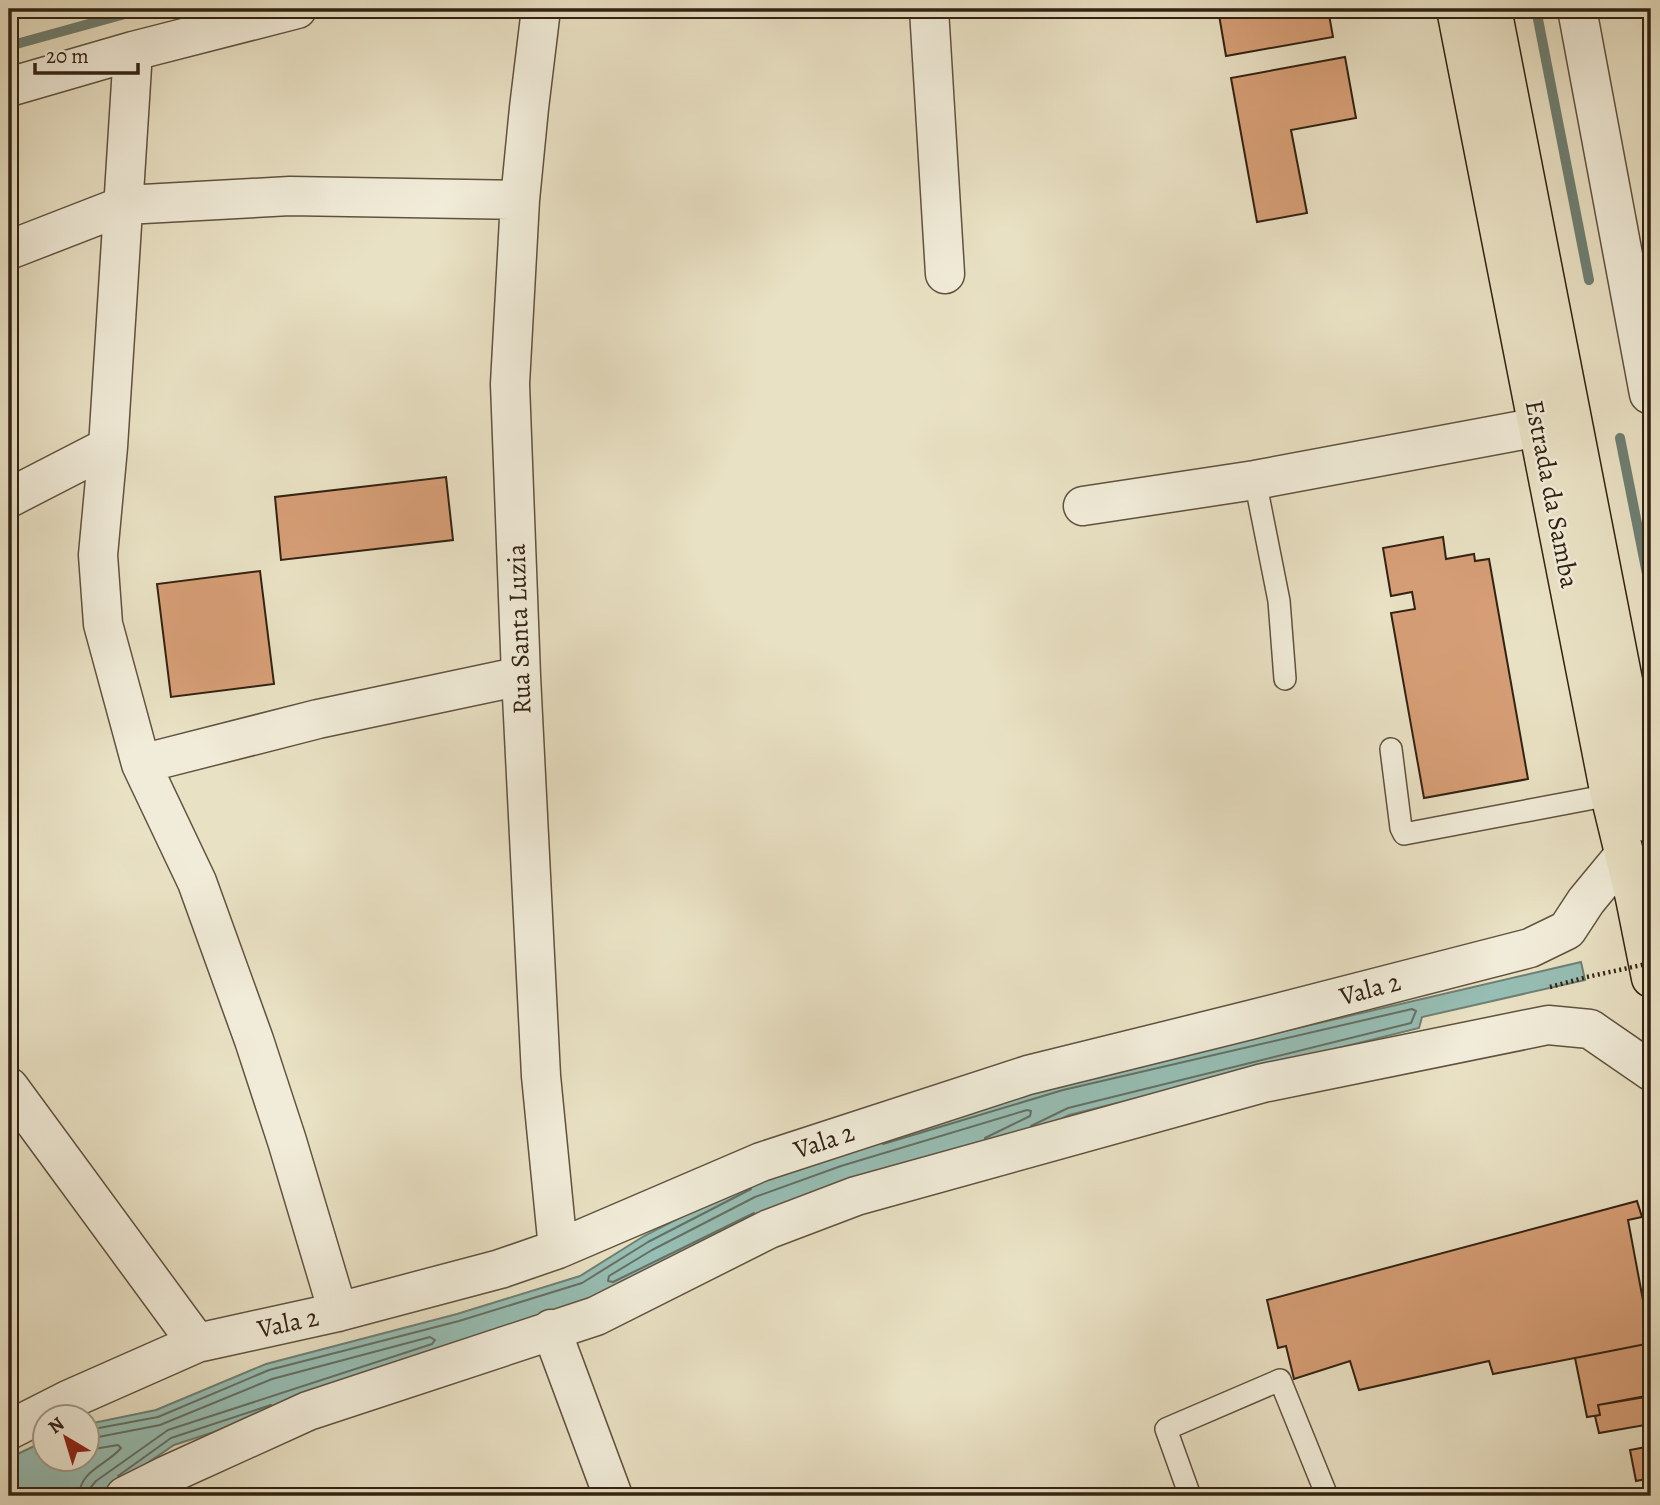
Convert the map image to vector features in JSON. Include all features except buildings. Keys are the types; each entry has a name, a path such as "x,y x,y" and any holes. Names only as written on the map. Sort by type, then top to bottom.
{"main road":[{"name":"Estrada da Samba","path":"1456,9 1610,795 1651,978"},
{"name":"Estrada da Samba","path":"1492,9 1651,824"}],"street":[{"path":"9,87 133,51 297,9"},
{"name":"Rua Santa Luzia","path":"541,9 520,200 510,384 541,1076 558,1249"},
{"path":"929,9 945,274"},
{"path":"1577,9 1651,395"},
{"path":"133,51 125,205 98,555 103,624 141,764 197,882 254,1040 338,1312"},
{"path":"9,250 125,205 290,196 520,200"},
{"path":"1627,275 1651,306"},
{"path":"1083,506 1255,480 1539,427"},
{"path":"9,498 108,447"},
{"path":"141,764 318,719 521,676"},
{"name":"Vala 2","path":"9,1430 68,1400 197,1343 338,1312 500,1269 558,1249 761,1162 1028,1075 1530,948 1567,930 1586,901 1624,855"},
{"path":"125,1496 308,1411 596,1316 769,1229 856,1196 1263,1083 1548,1025 1590,1029 1651,1071"},
{"path":"9,1087 197,1343"},
{"path":"551,1329 613,1496"}],"lane":[{"path":"1255,480 1279,601 1285,679"},
{"path":"1391,749 1404,834 1610,795"},
{"path":"1190,1496 1166,1429 1280,1381 1327,1496"}],"path":[{"path":"1587,977 1651,963"}],"water":[{"path":"1581,962 1585,980 1422,1017 1419,1028 1069,1115 973,1162 598,1307 174,1445 99,1496 9,1496 9,1458 32,1447 32,1474 102,1474 102,1421 156,1410 266,1364 457,1314 580,1276 644,1236 749,1182 1061,1083"}],"waterway":[{"path":"9,46 143,9"},
{"path":"1536,9 1589,280"},
{"path":"1620,438 1651,594"}]}
